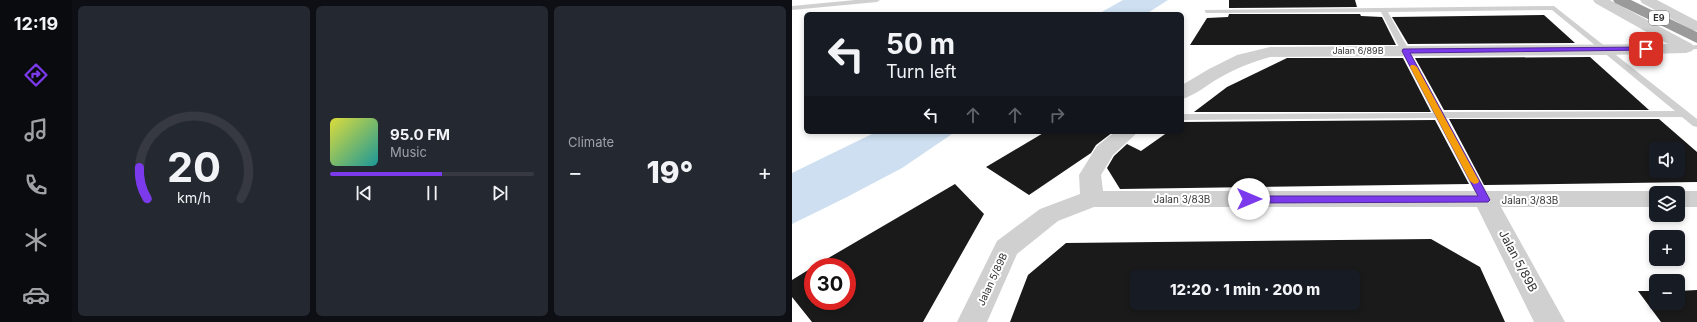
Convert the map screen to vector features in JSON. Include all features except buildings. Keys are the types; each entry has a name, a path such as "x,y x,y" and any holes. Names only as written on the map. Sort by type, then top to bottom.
{"highway":[{"name":"E9","path":"1620,0 1694,47"}],"street":[{"path":"1600,0 1694,47"},
{"path":"1645,0 1697,27"},
{"name":"Jalan 6/89B","path":"1184,92 1215,73 1243,59 1270,52 1605,50 1694,47"},
{"path":"1092,199 1090,175 1105,151 1126,134"},
{"name":"Jalan 3/83B","path":"1092,199 1649,199"},
{"name":"Jalan 5/89B","path":"972,322 1006,248 1049,215 1092,199"},
{"path":"1685,199 1697,199"},
{"name":"Jalan 5/89B","path":"1485,200 1550,322"}],"lane":[{"path":"792,8 877,0"},
{"path":"1207,11 1554,8 1697,124"},
{"path":"1383,9 1485,200"},
{"path":"1184,117 1684,114"}],"water":[{"path":"1123,0 1168,0 1149,12 1102,12"},
{"path":"872,134 952,134 902,168 792,224 792,173"}],"slow traffic":[{"path":"1414,67 1474,181"}],"route":[{"path":"1249,199 1485,200 1405,51 1646,49"}]}
